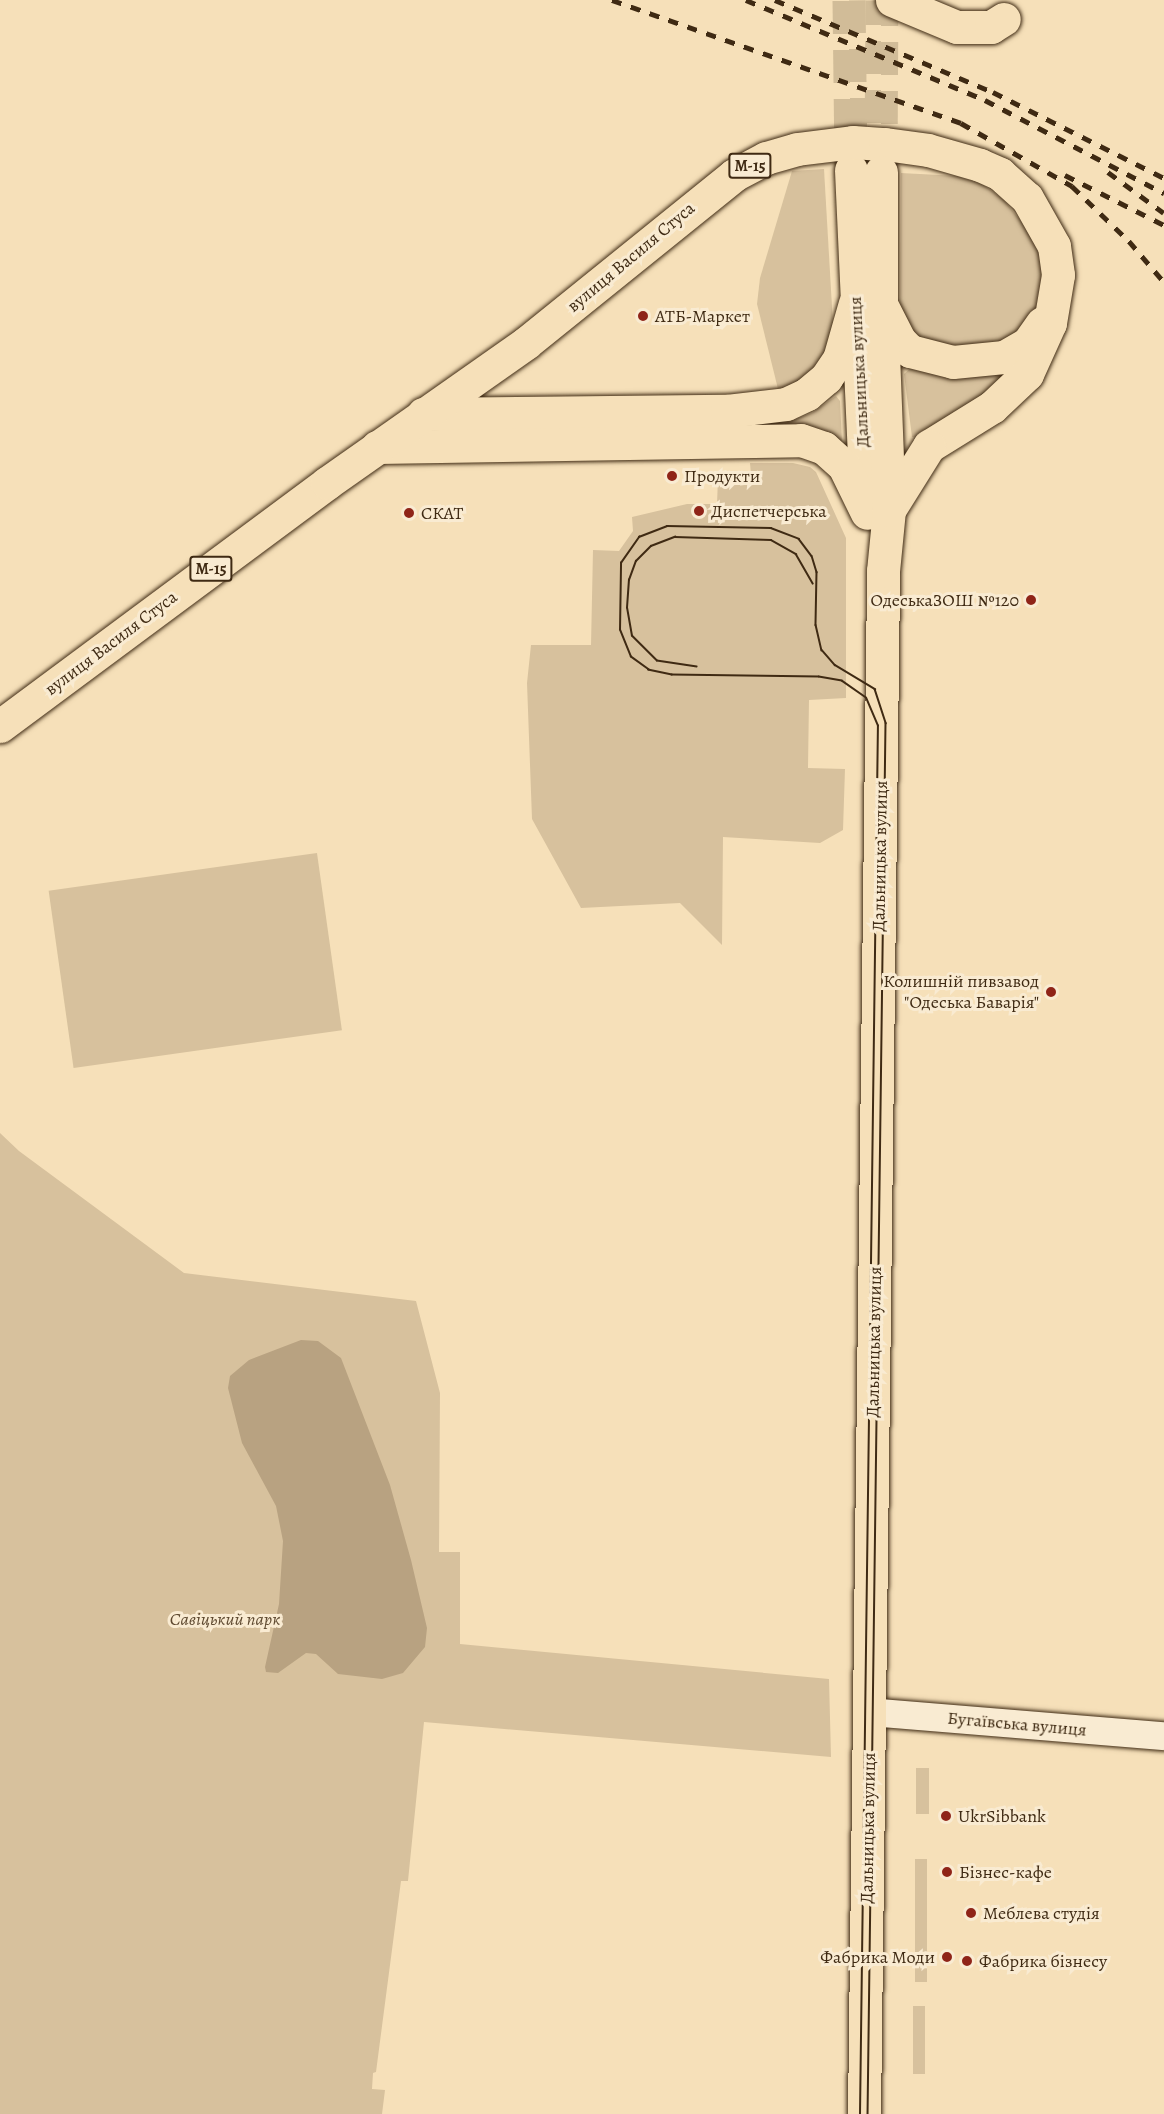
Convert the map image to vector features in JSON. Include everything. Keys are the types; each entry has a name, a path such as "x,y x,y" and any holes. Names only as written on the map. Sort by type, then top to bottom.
{"main road":[{"path":"892,0 957,27 991,27 1004,19"},
{"name":"вулиця Василя Стуса","path":"0,726 377,447 526,343 734,175 766,158 825,144 928,150 1000,174 1028,198 1048,230 1057,261 1054,306 1045,340 1019,384 992,407 929,446 878,511"},
{"name":"Дальницька вулиця","path":"864,2114 883,571 868,303 866,171"},
{"path":"423,414 727,411 786,404 807,394 826,378 868,303 910,351 953,362 989,360 1016,352 1028,343 1054,306"},
{"path":"377,447 801,440 834,455 878,511"},
{"name":"Бугаївська вулиця","path":"869,1712 1164,1736"}],"green space":[{"path":"824,169 833,324 825,357 805,381 778,389 757,304 760,278 792,171"},
{"path":"901,173 957,176 982,184 1004,200 1031,234 1040,257 1042,279 1033,321 1014,345 938,350 900,323"},
{"path":"912,367 1010,371 1013,377 917,438 912,437 904,374"},
{"path":"836,396 840,401 842,442 785,431 785,423 812,413"},
{"path":"750,463 793,463 810,467 816,472 846,538 846,698 809,700 808,768 845,769 843,830 820,843 723,837 722,945 680,903 581,908 532,819 527,683 531,645 591,645 593,550 619,551 633,531 632,517 687,504 717,504 718,478 751,475"},
{"path":"317,853 342,1030 74,1068 49,891"},
{"name":"Савіцький парк","path":"0,1133 19,1151 184,1273 416,1301 440,1393 439,1552 460,1552 460,1644 829,1679 831,1757 424,1722 408,1881 401,1881 376,2072 373,2073 372,2089 385,2090 382,2114 0,2114"},
{"path":"916,1768 929,1768 929,1814 916,1814"},
{"path":"915,1859 927,1859 927,1982 915,1982"},
{"path":"913,2006 925,2006 925,2074 913,2074"}],"shaded area":[{"path":"301,1340 318,1341 341,1358 390,1485 411,1560 427,1628 425,1647 403,1673 382,1679 338,1674 316,1654 306,1653 278,1673 266,1672 265,1667 279,1604 283,1541 276,1506 242,1443 228,1388 230,1376 249,1360"}],"tunnel":[{"path":"849,0 851,169"},
{"path":"881,172 882,0"}],"tram line":[{"path":"860,2114 878,726 866,698 842,681 819,677 672,675 649,670 631,657 620,630 621,563 639,537 667,526 771,528 799,539 812,556 817,572 816,625 822,650 835,665 875,689 886,723 868,2114"},
{"path":"697,667 657,661 632,636 627,608 629,580 636,561 651,546 675,537 771,540 796,554 813,584"}],"railway":[{"path":"612,0 961,123 1072,186 1129,241 1164,282"},
{"path":"746,0 985,100 1164,193"},
{"path":"775,0 993,92 1164,178"},
{"path":"1108,172 1164,213"},
{"path":"1065,175 1164,225"}],"place":[{"name":"АТБ-Маркет","path":"643,316"},
{"name":"Продукти","path":"672,476"},
{"name":"Диспетчерська","path":"699,511"},
{"name":"СКАТ","path":"409,513"},
{"name":"ОдеськаЗОШ №120","path":"1031,600"},
{"name":"Колишній пивзавод \"Одеська Баварія\"","path":"1051,992"},
{"name":"UkrSibbank","path":"946,1816"},
{"name":"Бізнес-кафе","path":"947,1872"},
{"name":"Меблева студія","path":"971,1913"},
{"name":"Фабрика Моди","path":"947,1957"},
{"name":"Фабрика бізнесу","path":"967,1961"}]}
